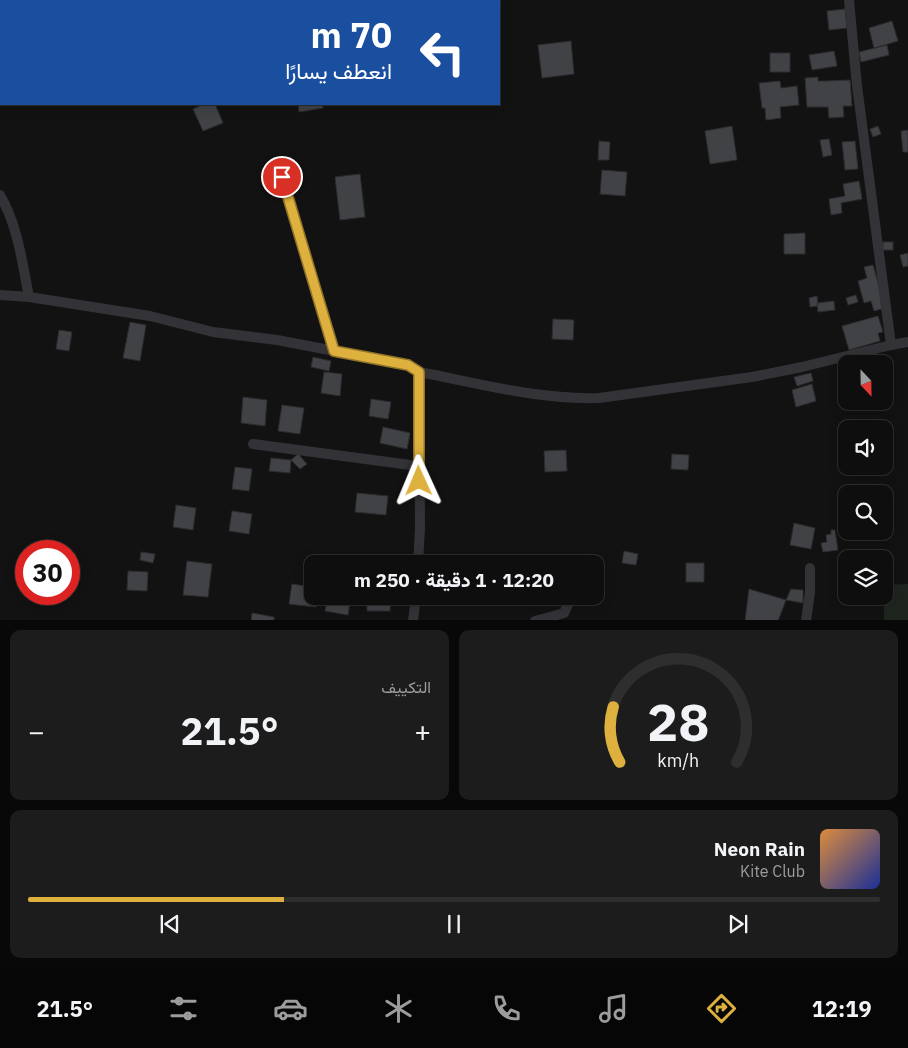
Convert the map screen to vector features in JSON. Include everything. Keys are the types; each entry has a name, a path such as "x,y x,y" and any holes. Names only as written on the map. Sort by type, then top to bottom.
{"street":[{"path":"849,0 857,86 891,344"},
{"path":"282,177 334,351"},
{"path":"0,196 8,208 16,231 28,296"},
{"path":"0,296 28,296 150,316 213,332 277,340 408,365 419,372 537,394 575,398 599,398 752,377 802,367 891,344 908,342"},
{"path":"418,555 419,372"},
{"path":"253,444 418,466"},
{"path":"806,620 810,592 810,568"},
{"path":"413,620 415,605"},
{"path":"535,620 564,613 568,605"}],"shaded area":[{"path":"908,584 908,620 884,620 884,605 893,605 893,585"}],"building":[{"path":"845,9 847,28 829,30 827,11"},
{"path":"892,21 898,41 874,48 869,28"},
{"path":"571,41 574,74 542,78 538,45"},
{"path":"887,45 889,55 861,62 859,52"},
{"path":"834,51 837,66 812,70 809,55"},
{"path":"770,53 790,53 790,72 770,72"},
{"path":"818,77 818,81 850,80 852,106 843,106 844,117 829,118 828,107 807,107 805,78"},
{"path":"780,81 781,88 797,86 799,105 780,107 781,118 766,120 765,108 762,108 759,83"},
{"path":"202,105 215,105 223,123 203,131 193,109"},
{"path":"298,105 323,105 323,108 299,112"},
{"path":"732,126 737,160 710,164 705,131"},
{"path":"878,126 881,134 873,137 870,129"},
{"path":"908,130 908,152 903,152 901,131"},
{"path":"829,139 832,155 823,157 820,140"},
{"path":"599,141 610,142 609,160 598,160"},
{"path":"855,141 858,169 845,170 842,142"},
{"path":"602,170 627,172 625,196 600,194"},
{"path":"360,174 365,217 340,220 335,177"},
{"path":"859,181 862,199 841,203 842,213 831,215 829,199 845,196 843,184"},
{"path":"805,233 805,254 784,254 784,234"},
{"path":"883,242 893,242 893,250 883,250"},
{"path":"908,253 908,266 903,267 900,255"},
{"path":"873,265 885,308 874,311 871,301 864,303 858,281 867,278 864,267"},
{"path":"856,295 858,302 848,305 846,298"},
{"path":"817,296 818,306 810,307 809,298"},
{"path":"834,301 835,310 818,312 817,303"},
{"path":"878,316 883,332 878,333 880,341 849,350 842,326"},
{"path":"553,319 574,320 573,340 552,339"},
{"path":"130,322 146,325 140,361 123,358"},
{"path":"59,330 72,332 69,351 56,349"},
{"path":"313,357 331,361 329,371 311,367"},
{"path":"324,372 342,374 340,396 321,393"},
{"path":"811,373 813,381 797,386 794,377"},
{"path":"812,384 816,401 796,407 792,390"},
{"path":"243,397 267,400 265,426 241,423"},
{"path":"371,399 391,402 388,419 369,416"},
{"path":"282,405 304,408 300,434 278,431"},
{"path":"383,427 410,433 407,449 380,443"},
{"path":"566,450 567,471 545,472 544,451"},
{"path":"298,454 307,464 300,469 291,460"},
{"path":"672,454 689,455 688,470 671,469"},
{"path":"271,458 291,460 290,473 269,471"},
{"path":"235,467 252,469 249,491 232,489"},
{"path":"357,493 388,496 386,515 355,512"},
{"path":"176,505 196,508 193,530 173,527"},
{"path":"232,511 252,514 249,534 229,531"},
{"path":"794,523 815,528 811,549 790,545"},
{"path":"831,530 835,530 838,550 823,552 821,543 827,542 826,535 831,534"},
{"path":"624,551 638,554 636,565 622,563"},
{"path":"141,552 155,554 153,563 140,560"},
{"path":"187,561 212,564 208,597 183,595"},
{"path":"686,563 704,563 704,582 686,582"},
{"path":"128,571 148,572 147,591 127,590"},
{"path":"292,584 304,586 304,605 316,605 316,607 289,604"},
{"path":"749,589 786,600 778,620 745,620"},
{"path":"791,589 803,590 803,603 786,600"},
{"path":"326,605 350,605 348,615 325,611"},
{"path":"367,605 390,605 390,611 367,611"},
{"path":"252,613 274,617 274,620 251,620"}],"route":[{"path":"282,177 334,351 408,365 419,372 419,481"}]}
